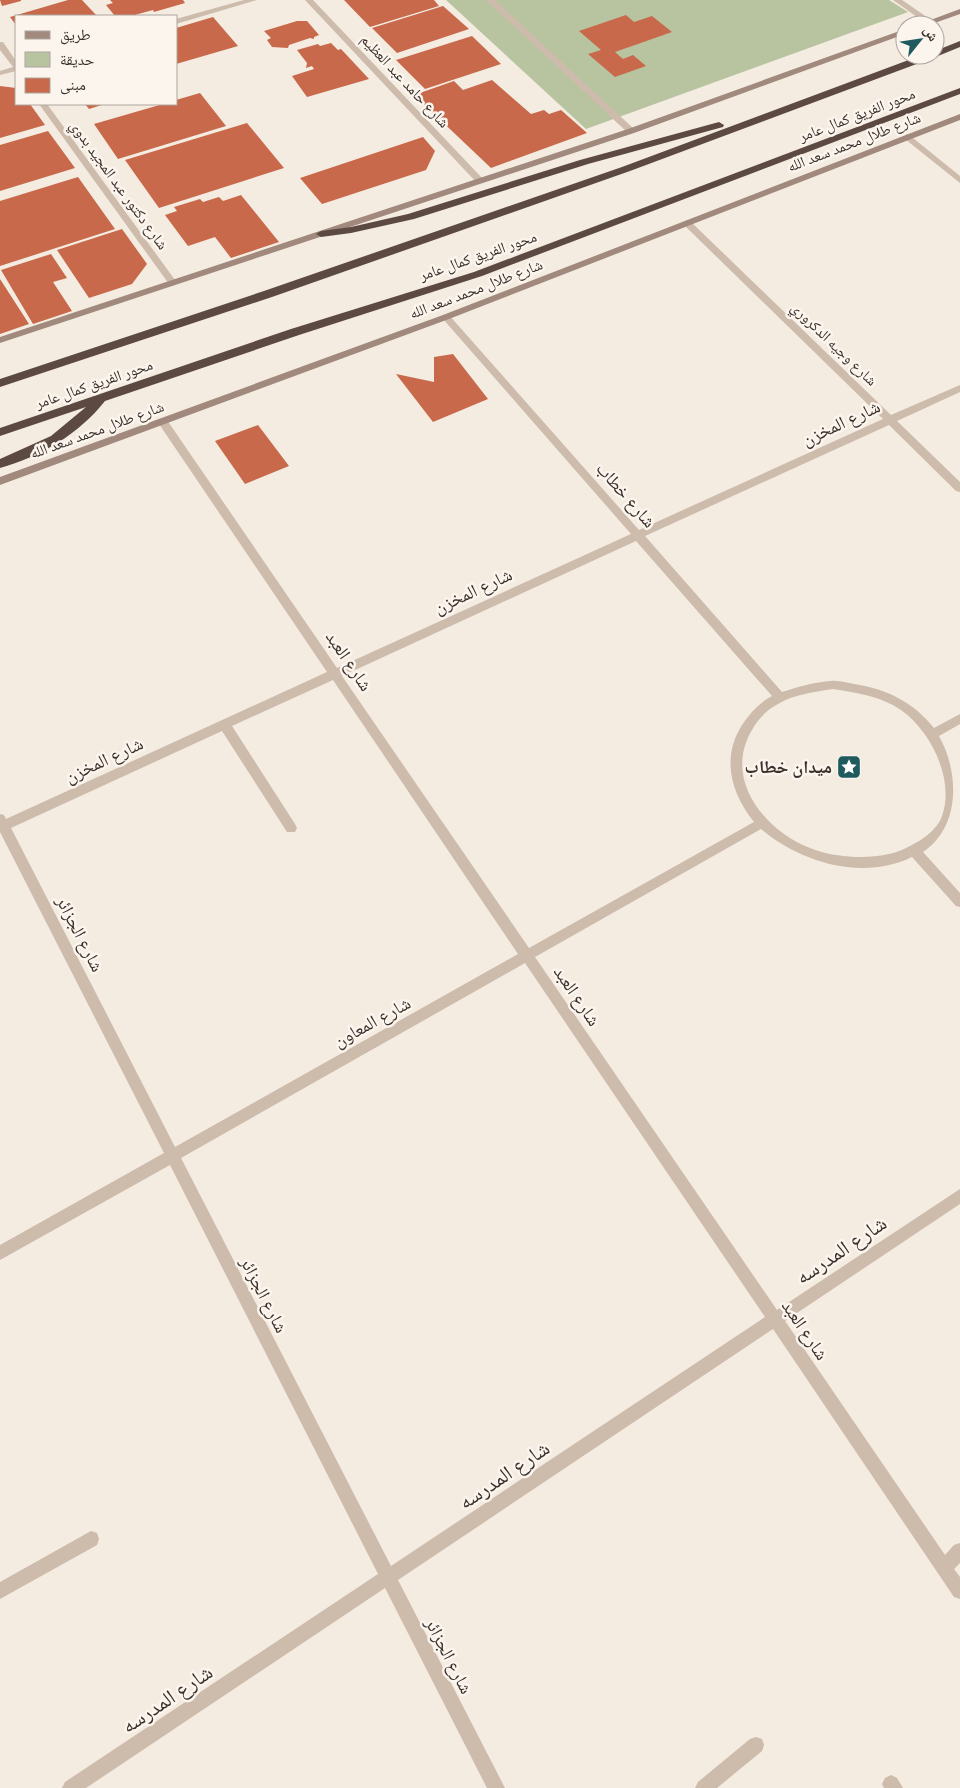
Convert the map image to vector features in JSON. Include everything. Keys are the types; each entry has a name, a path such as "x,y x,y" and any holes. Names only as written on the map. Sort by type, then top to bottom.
{"highway":[{"path":"945,50 960,44"},
{"name":"محور الفريق كمال عامر","path":"0,383 296,284 626,169 904,65"},
{"name":"محور الفريق كمال عامر","path":"0,432 295,332 478,274 960,91"},
{"path":"321,234 410,217 584,162 794,106"},
{"path":"0,464 34,451 66,432 80,421 101,398"}],"main road":[{"path":"945,16 960,11"},
{"path":"0,340 632,131 895,35"},
{"name":"شارع طلال محمد سعد الله","path":"0,481 446,317 960,117"}],"street":[{"path":"178,21 253,0"},
{"name":"شارع حامد عبد العظيم","path":"309,0 480,181"},
{"path":"490,0 632,131"},
{"path":"897,0 920,15"},
{"path":"0,44 15,66"},
{"path":"0,73 15,67"},
{"name":"شارع دكتور عبد المجيد بدوي","path":"45,105 172,282"},
{"path":"908,137 960,180"},
{"name":"شارع وجيه الدكروري","path":"687,223 960,488"},
{"name":"شارع خطاب","path":"446,317 780,697"},
{"name":"شارع المخزن","path":"1,824 960,388"},
{"name":"شارع العبد","path":"164,422 960,1591"},
{"path":"834,685 862,689 890,698 916,713 936,732 949,753 956,775 956,797 948,818 935,836 914,850 890,859 863,863 835,860 807,852 783,840 762,822 745,800 736,776 736,752 744,730 753,717 758,711 780,697 805,688 834,685"},
{"path":"936,732 960,719"},
{"path":"224,724 291,828"},
{"name":"شارع المعاون","path":"0,1253 762,822"},
{"name":"شارع الجزائر","path":"1,824 496,1788"},
{"path":"914,850 960,902"},
{"name":"شارع المدرسه","path":"71,1788 960,1196"},
{"path":"0,1591 90,1539"},
{"path":"944,1568 960,1551"},
{"path":"704,1788 756,1745"}],"green space":[{"path":"446,0 889,0 908,12 895,15 895,17 586,129"}],"building":[{"path":"0,0 21,0 21,1 2,6"},
{"path":"68,0 82,0 96,15 17,15"},
{"path":"110,0 183,0 185,3 154,12 153,10 135,15 114,15 106,5 113,3"},
{"path":"344,0 434,0 439,6 370,27"},
{"path":"443,6 469,29 397,53 372,28"},
{"path":"626,15 634,22 652,16 672,32 615,52 623,59 633,55 646,66 615,77 588,54 601,50 579,31"},
{"path":"15,16 15,24 10,17"},
{"path":"213,17 238,46 178,63 178,27"},
{"path":"297,21 307,21 319,35 314,37 314,39 310,38 289,45 288,48 272,47 267,40 271,38 264,31"},
{"path":"472,36 501,64 425,89 396,60"},
{"path":"331,43 338,50 341,49 369,79 307,97 292,76 314,69 312,66 306,68 307,63 297,50 318,44 320,46"},
{"path":"492,80 531,114 544,110 549,114 561,110 587,133 491,168 414,95 454,81 463,90"},
{"path":"0,86 15,88 15,105 31,105 45,125 0,138"},
{"path":"200,93 226,126 118,159 94,124 160,105 178,105 178,99"},
{"path":"86,105 102,105 89,109"},
{"path":"247,123 284,168 159,208 125,160"},
{"path":"48,131 75,168 0,191 0,145"},
{"path":"423,137 435,151 426,170 322,204 300,178"},
{"path":"78,177 115,229 0,266 0,201"},
{"path":"241,195 279,242 231,258 215,237 188,246 165,215 177,211 174,207 200,199 203,202 219,197 223,201"},
{"path":"122,229 147,264 132,284 89,298 57,250"},
{"path":"51,254 67,278 53,282 72,311 33,324 1,270"},
{"path":"0,279 29,324 0,334"},
{"path":"453,354 488,399 433,422 396,374 434,382 434,357"},
{"path":"258,425 289,466 245,484 215,441"}],"place":[{"name":"ميدان خطاب","path":"849,767"}]}
